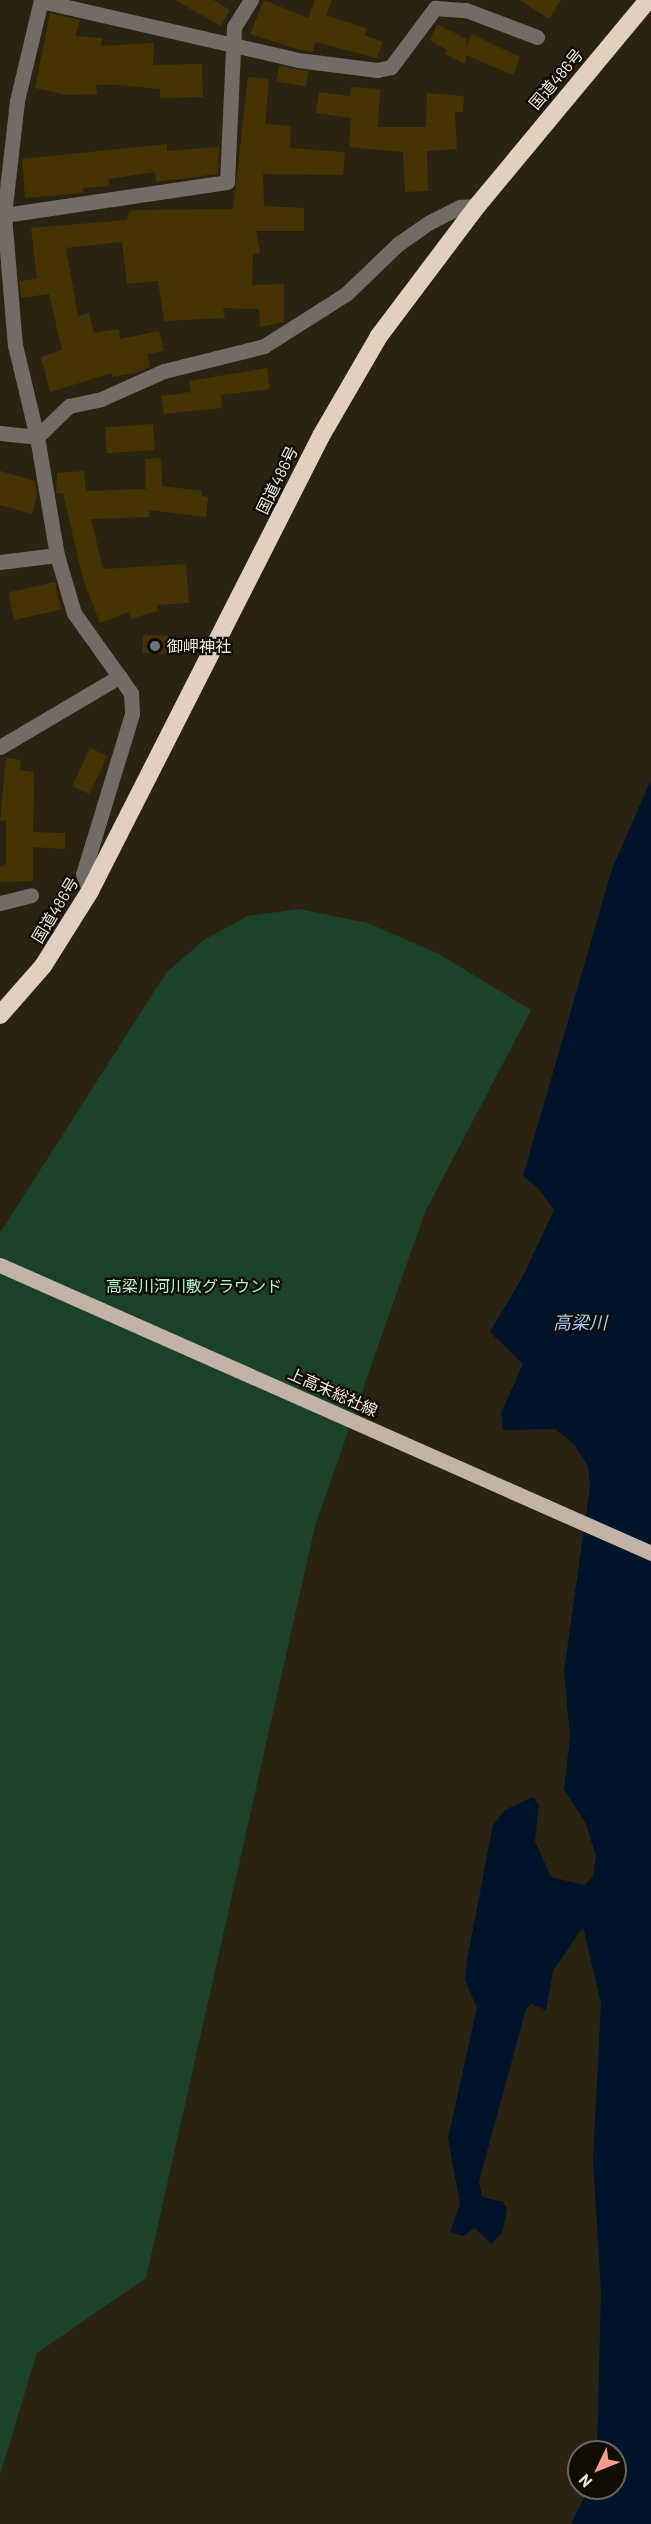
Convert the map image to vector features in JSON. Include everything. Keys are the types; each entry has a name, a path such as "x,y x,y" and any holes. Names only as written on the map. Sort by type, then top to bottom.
{"highway":[{"name":"国道486号","path":"0,1015 43,966 90,891 349,385 404,299 477,206 648,0"}],"main road":[{"name":"上高末総社線","path":"0,1265 651,1553"}],"street":[{"path":"4,215 227,182 234,27 251,0"},
{"path":"90,891 83,874 132,714 131,693 74,613 57,555 37,437 15,345 4,215 4,173 17,101 41,1 298,60 385,69 391,67 435,8 466,10 537,38"},
{"path":"37,437 69,406 101,399 164,371 264,345 346,294 398,244 428,223 460,207 477,206"},
{"path":"0,433 37,437"},
{"path":"0,561 57,555"},
{"path":"0,747 120,676"},
{"path":"0,903 31,895"}],"green space":[{"name":"高梁川河川敷グラウンド","path":"299,909 368,923 439,954 531,1010 425,1212 315,1526 146,2278 37,2353 0,2475 0,1233 166,973 204,940 248,916"}],"water":[{"name":"高梁川","path":"651,780 651,2524 571,2524 583,2500 627,2500 627,2440 597,2440 601,2292 593,2159 601,2003 583,1927 553,1971 546,2010 531,2004 526,2009 479,2181 482,2197 503,2202 507,2209 502,2233 491,2244 475,2228 463,2236 450,2232 460,2204 448,2138 477,2008 465,1980 493,1825 505,1810 533,1797 539,1805 535,1841 551,1877 584,1885 593,1877 596,1856 586,1824 564,1789 570,1737 564,1671 590,1487 588,1466 574,1444 555,1429 503,1430 501,1413 523,1364 490,1332 522,1278 554,1210 539,1189 523,1176 612,869"}],"building":[{"path":"175,0 213,0 230,10 221,26"},
{"path":"264,0 308,18 315,0 332,0 326,15 368,29 364,35 383,42 377,58 315,42 313,52 300,50 250,34"},
{"path":"520,0 561,0 549,19"},
{"path":"50,13 80,20 75,36 102,38 101,46 154,43 153,65 202,64 203,97 160,98 160,89 118,85 96,85 97,94 67,95 35,88"},
{"path":"437,24 467,39 466,50 471,34 520,57 513,75 466,55 465,64 445,54 447,50 430,40"},
{"path":"279,66 309,71 306,86 276,82"},
{"path":"248,77 269,79 265,124 291,126 290,148 345,152 343,175 263,174 264,206 304,208 304,231 256,231 260,253 253,254 252,285 284,284 284,322 260,327 259,309 223,308 225,318 164,321 158,281 127,284 122,242 66,248 78,316 89,313 94,333 119,329 120,339 159,331 164,351 147,354 150,367 135,373 112,377 112,373 50,392 41,357 62,350 49,294 21,298 19,281 37,279 31,228 127,220 129,211 139,210 233,209"},
{"path":"351,87 380,89 378,127 426,127 427,93 464,96 463,112 455,112 457,149 427,151 428,191 405,192 403,152 349,147 351,118 316,113 319,92 350,96"},
{"path":"167,144 167,151 219,147 218,174 156,182 155,172 109,179 109,186 83,188 84,193 25,198 22,159"},
{"path":"267,368 270,389 221,395 222,408 164,414 161,396 191,392 189,381"},
{"path":"153,424 155,450 107,453 105,427"},
{"path":"161,458 162,486 202,491 201,496 208,497 206,517 149,510 149,517 91,519 103,569 186,564 189,603 157,605 157,611 131,619 129,612 100,623 83,579 63,493 56,493 57,473 84,471 86,491 146,489 145,459"},
{"path":"0,471 35,481 37,495 32,514 0,505"},
{"path":"55,582 61,609 15,620 8,593"},
{"path":"143,635 171,636 170,654 142,653"},
{"path":"90,748 107,756 89,794 72,786"},
{"path":"6,758 21,760 20,770 34,772 33,832 65,833 65,849 33,847 33,881 0,882 0,867 6,865 6,820 0,821"}],"place":[{"name":"御岬神社","path":"155,646"}]}
